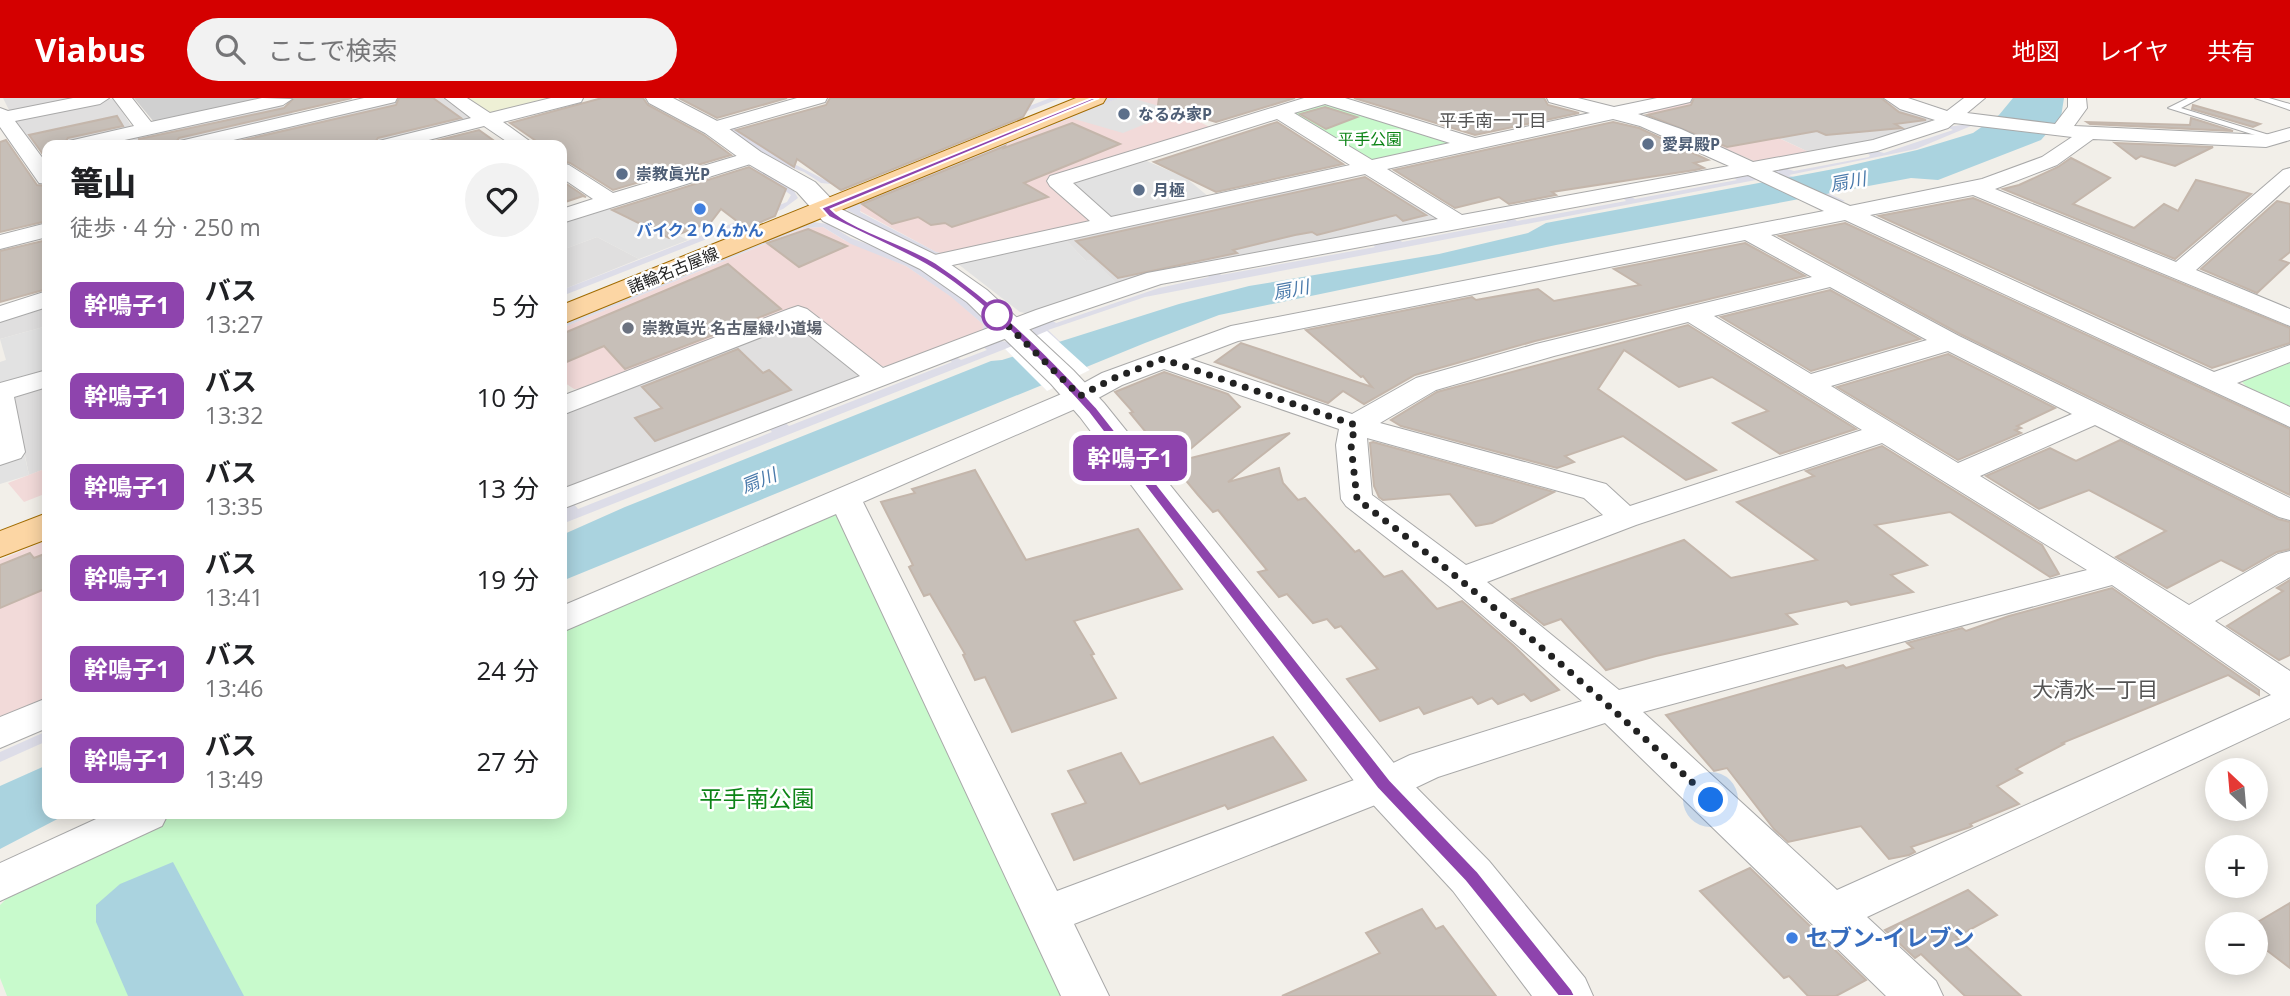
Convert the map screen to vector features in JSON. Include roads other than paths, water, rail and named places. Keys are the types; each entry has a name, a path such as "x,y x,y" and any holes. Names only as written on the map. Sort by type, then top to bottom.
{"main road":[{"name":"諸輪名古屋線","path":"567,313 1073,98"},
{"name":"諸輪名古屋線","path":"567,300 1095,98"},
{"path":"0,527 42,510"},
{"path":"0,545 42,528"}],"street":[{"path":"4,125 100,98"},
{"path":"122,98 146,129"},
{"path":"98,140 283,98 307,117"},
{"path":"208,140 388,98"},
{"path":"454,98 517,140"},
{"path":"406,140 574,98"},
{"path":"657,98 713,128 753,157 806,187 832,215 930,263 977,296 1018,334 1071,387 1384,785 1471,876 1565,996"},
{"path":"713,128 818,98"},
{"path":"1105,224 1058,181 1325,98 1473,144"},
{"path":"1556,98 1674,133 2290,418"},
{"path":"930,263 1683,98"},
{"path":"1893,98 1917,111 1950,118 2056,131 2266,141 2282,136"},
{"path":"567,498 880,379 1018,334 1156,278 1458,222 1762,174 1901,139 1941,124 1976,98"},
{"path":"2056,131 2078,108 2077,98"},
{"path":"1279,112 1458,222"},
{"path":"4,125 39,154"},
{"path":"567,618 845,498 1071,387 1112,379 1231,334 1843,211 1975,188 2041,165 2076,146 2087,134"},
{"path":"2236,140 2290,155"},
{"path":"567,214 753,157"},
{"path":"567,172 608,200"},
{"path":"2180,272 2290,174"},
{"path":"1975,188 2290,318"},
{"path":"0,242 42,231"},
{"path":"1748,232 1950,342 2290,510"},
{"path":"1832,279 1545,350 1426,384 1355,425 1351,445 1357,499 1462,579 1612,706 1919,996"},
{"path":"0,314 42,301"},
{"path":"567,404 798,314 880,379"},
{"path":"1693,314 1810,383 2117,573 2290,689"},
{"path":"1810,383 1950,342"},
{"path":"2213,382 2290,354"},
{"path":"1163,359 1355,425 1595,491 1625,518"},
{"path":"0,456 10,453 0,394 42,380"},
{"path":"1958,474 2096,414"},
{"path":"1462,579 1625,518 1888,431"},
{"path":"845,498 1085,996"},
{"path":"2188,621 2290,562"},
{"path":"1047,915 1384,785 1424,766 1612,706 2117,573"},
{"path":"1831,913 2290,702"},
{"path":"0,733 42,714"},
{"path":"0,883 136,819"}],"lane":[{"path":"2196,98 2172,108 2282,136"},
{"path":"2259,98 2290,107"}],"water":[{"name":"扇川","path":"2013,98 2064,98 2061,117 2041,140 1938,180 1911,178 1556,245 1219,315 567,579 567,533 625,507 991,361 1002,360 1179,304 1249,286 1439,254 1528,233 1546,223 1839,168 1917,150 1973,133 1999,115"},
{"path":"42,767 42,819 57,819 0,849 0,786"},
{"path":"173,862 244,996 128,996 96,922 96,905 120,884"}],"place":[{"name":"なるみ家P","path":"1124,114"},
{"name":"愛昇殿P","path":"1648,144"},
{"name":"崇教眞光P","path":"622,174"},
{"name":"月極","path":"1139,190"},
{"name":"バイク２りんかん","path":"700,209"},
{"name":"崇教眞光 名古屋緑小道場","path":"628,328"},
{"name":"セブン-イレブン","path":"1792,938"}],"district":[{"name":"平手南一丁目","path":"1493,121"},
{"name":"大清水一丁目","path":"2095,690"}],"park label":[{"name":"平手公園","path":"1370,139"},
{"name":"平手南公園","path":"757,799"}]}
